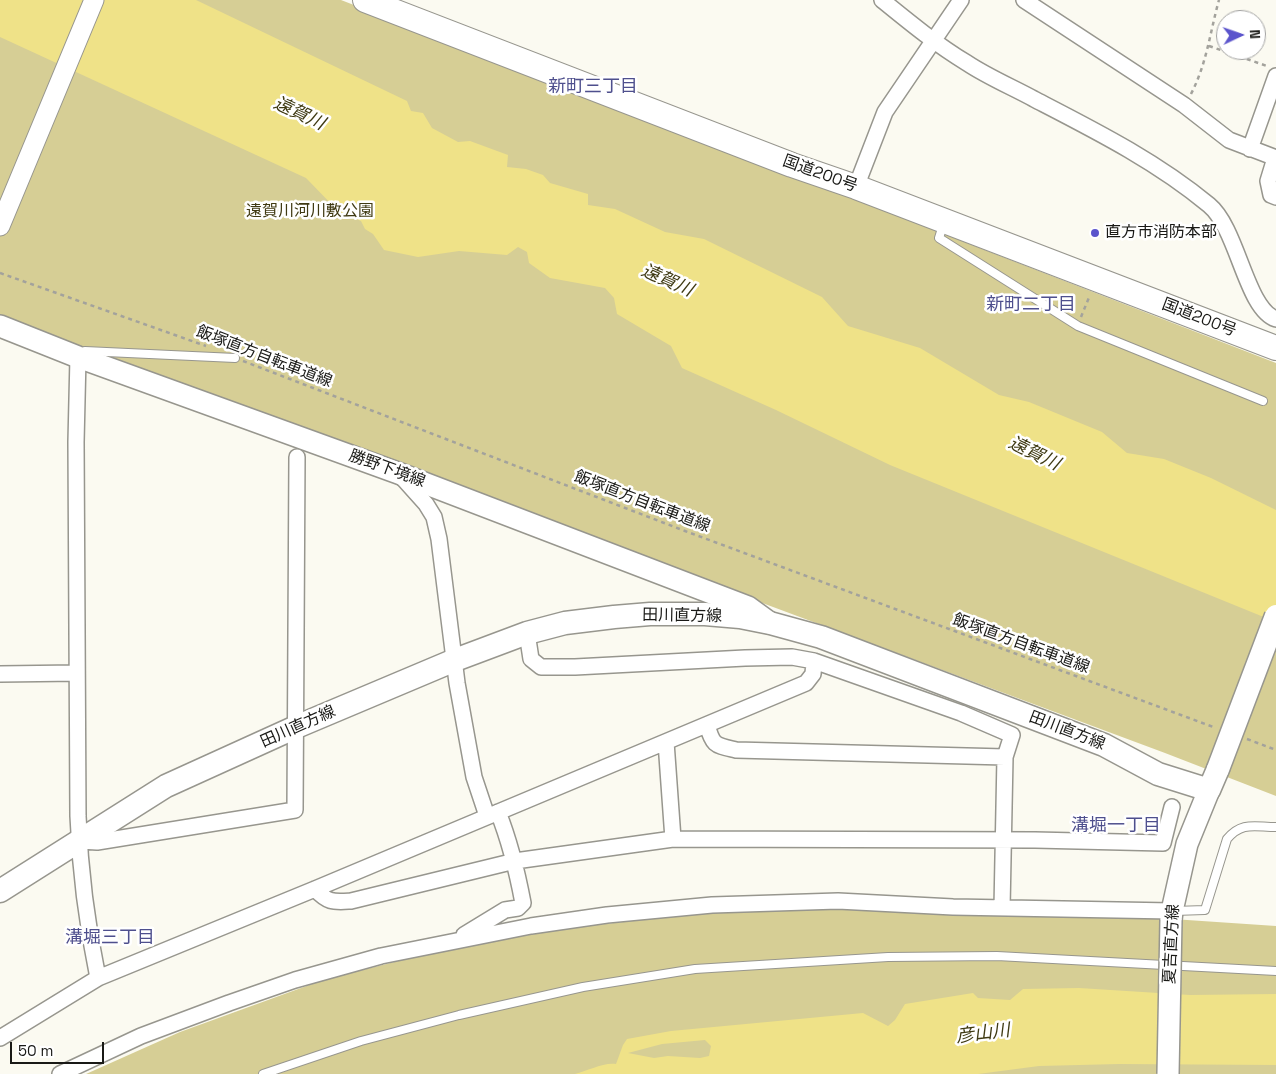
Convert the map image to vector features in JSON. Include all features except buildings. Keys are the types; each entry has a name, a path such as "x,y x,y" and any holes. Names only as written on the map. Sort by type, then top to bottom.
{"highway":[{"name":"国道200号","path":"365,0 792,165 856,186 1276,348"}],"main road":[{"name":"勝野下境線","path":"0,326 69,354 398,473 748,607 770,623"},
{"name":"田川直方線","path":"0,891 166,786 296,727 455,660 527,633 565,624 650,614 705,614 740,617 821,637 1096,741 1158,774 1209,790"},
{"path":"1209,790 1276,616"},
{"name":"夏吉直方線","path":"1168,1074 1171,915 1187,844 1209,790"}],"street":[{"path":"0,226 94,0"},
{"path":"882,0 968,64 1153,165 1214,209 1226,227 1259,305 1268,316 1276,319"},
{"path":"856,186 886,112 961,0"},
{"path":"1024,0 1184,105 1229,140 1275,158 1268,181 1271,194 1276,197"},
{"path":"1250,149 1272,71"},
{"path":"69,354 77,673 78,841 98,978"},
{"path":"78,841 97,842 295,810 297,458"},
{"path":"398,473 426,504 434,517 439,539 457,683 474,777 492,814 508,838 523,903 518,908 505,910 455,940"},
{"path":"527,633 531,659 541,667 745,658 792,657 814,661 961,713 1012,735 1006,757 1002,908"},
{"path":"0,1038 98,978 806,683 813,674 814,661"},
{"path":"0,674 77,673"},
{"path":"707,725 712,740 720,746 736,750 1006,757"},
{"path":"666,742 673,839"},
{"path":"315,889 329,902 351,901 515,862 673,839 1003,840 1163,843 1172,807"},
{"path":"60,1074 141,1036 295,980 381,956 455,940 597,916 712,905 838,902 1171,915"}],"lane":[{"path":"945,220 939,238 1078,326 1263,401"},
{"path":"69,354 234,358"},
{"path":"1171,915 1205,910 1227,839 1234,831 1246,826 1276,827"},
{"path":"263,1074 361,1041 458,1015 583,987 695,969 888,957 997,956 1276,971"}],"path":[{"path":"1184,105 1198,78 1209,46 1212,22 1219,0"},
{"path":"1209,46 1272,71"},
{"name":"飯塚直方自転車道線","path":"0,273 210,348"},
{"path":"1078,326 1087,302"},
{"name":"飯塚直方自転車道線","path":"234,358 694,534 1223,730"},
{"path":"1242,737 1276,750"}],"green space":[{"name":"遠賀川河川敷公園","path":"0,0 341,0 1276,363 1276,796 0,319"},
{"path":"832,908 1113,915 1276,926 1276,1074 86,1074 180,1032 323,980 450,948 578,927 694,914"}],"water":[{"name":"遠賀川","path":"0,0 196,0 407,101 411,111 423,113 432,128 458,142 470,141 508,155 507,167 526,169 543,175 550,183 588,194 588,205 615,209 665,232 704,239 822,297 848,326 920,348 999,395 1029,402 1102,432 1127,453 1164,459 1211,478 1276,510 1276,622 890,465 776,410 682,368 671,346 617,314 614,298 605,288 550,278 529,263 527,252 518,247 507,255 459,251 418,257 384,250 373,234 365,229 361,221 338,211 306,178 0,37"},
{"name":"彦山川","path":"1079,988 1190,995 1276,994 1276,1065 1119,1064 1039,1066 978,1074 575,1074 601,1065 616,1064 627,1039 671,1031 863,1013 888,1026 895,1020 905,1004 973,993 978,998 1010,1000 1023,989","holes":["705,1040 711,1046 709,1056 700,1058 668,1056 654,1058 628,1053 662,1044"]}],"place":[{"name":"直方市消防本部","path":"1095,233"}],"district":[{"name":"新町三丁目","path":"593,87"},
{"name":"新町二丁目","path":"1031,305"},
{"name":"溝堀一丁目","path":"1116,826"},
{"name":"溝堀三丁目","path":"110,938"}]}
